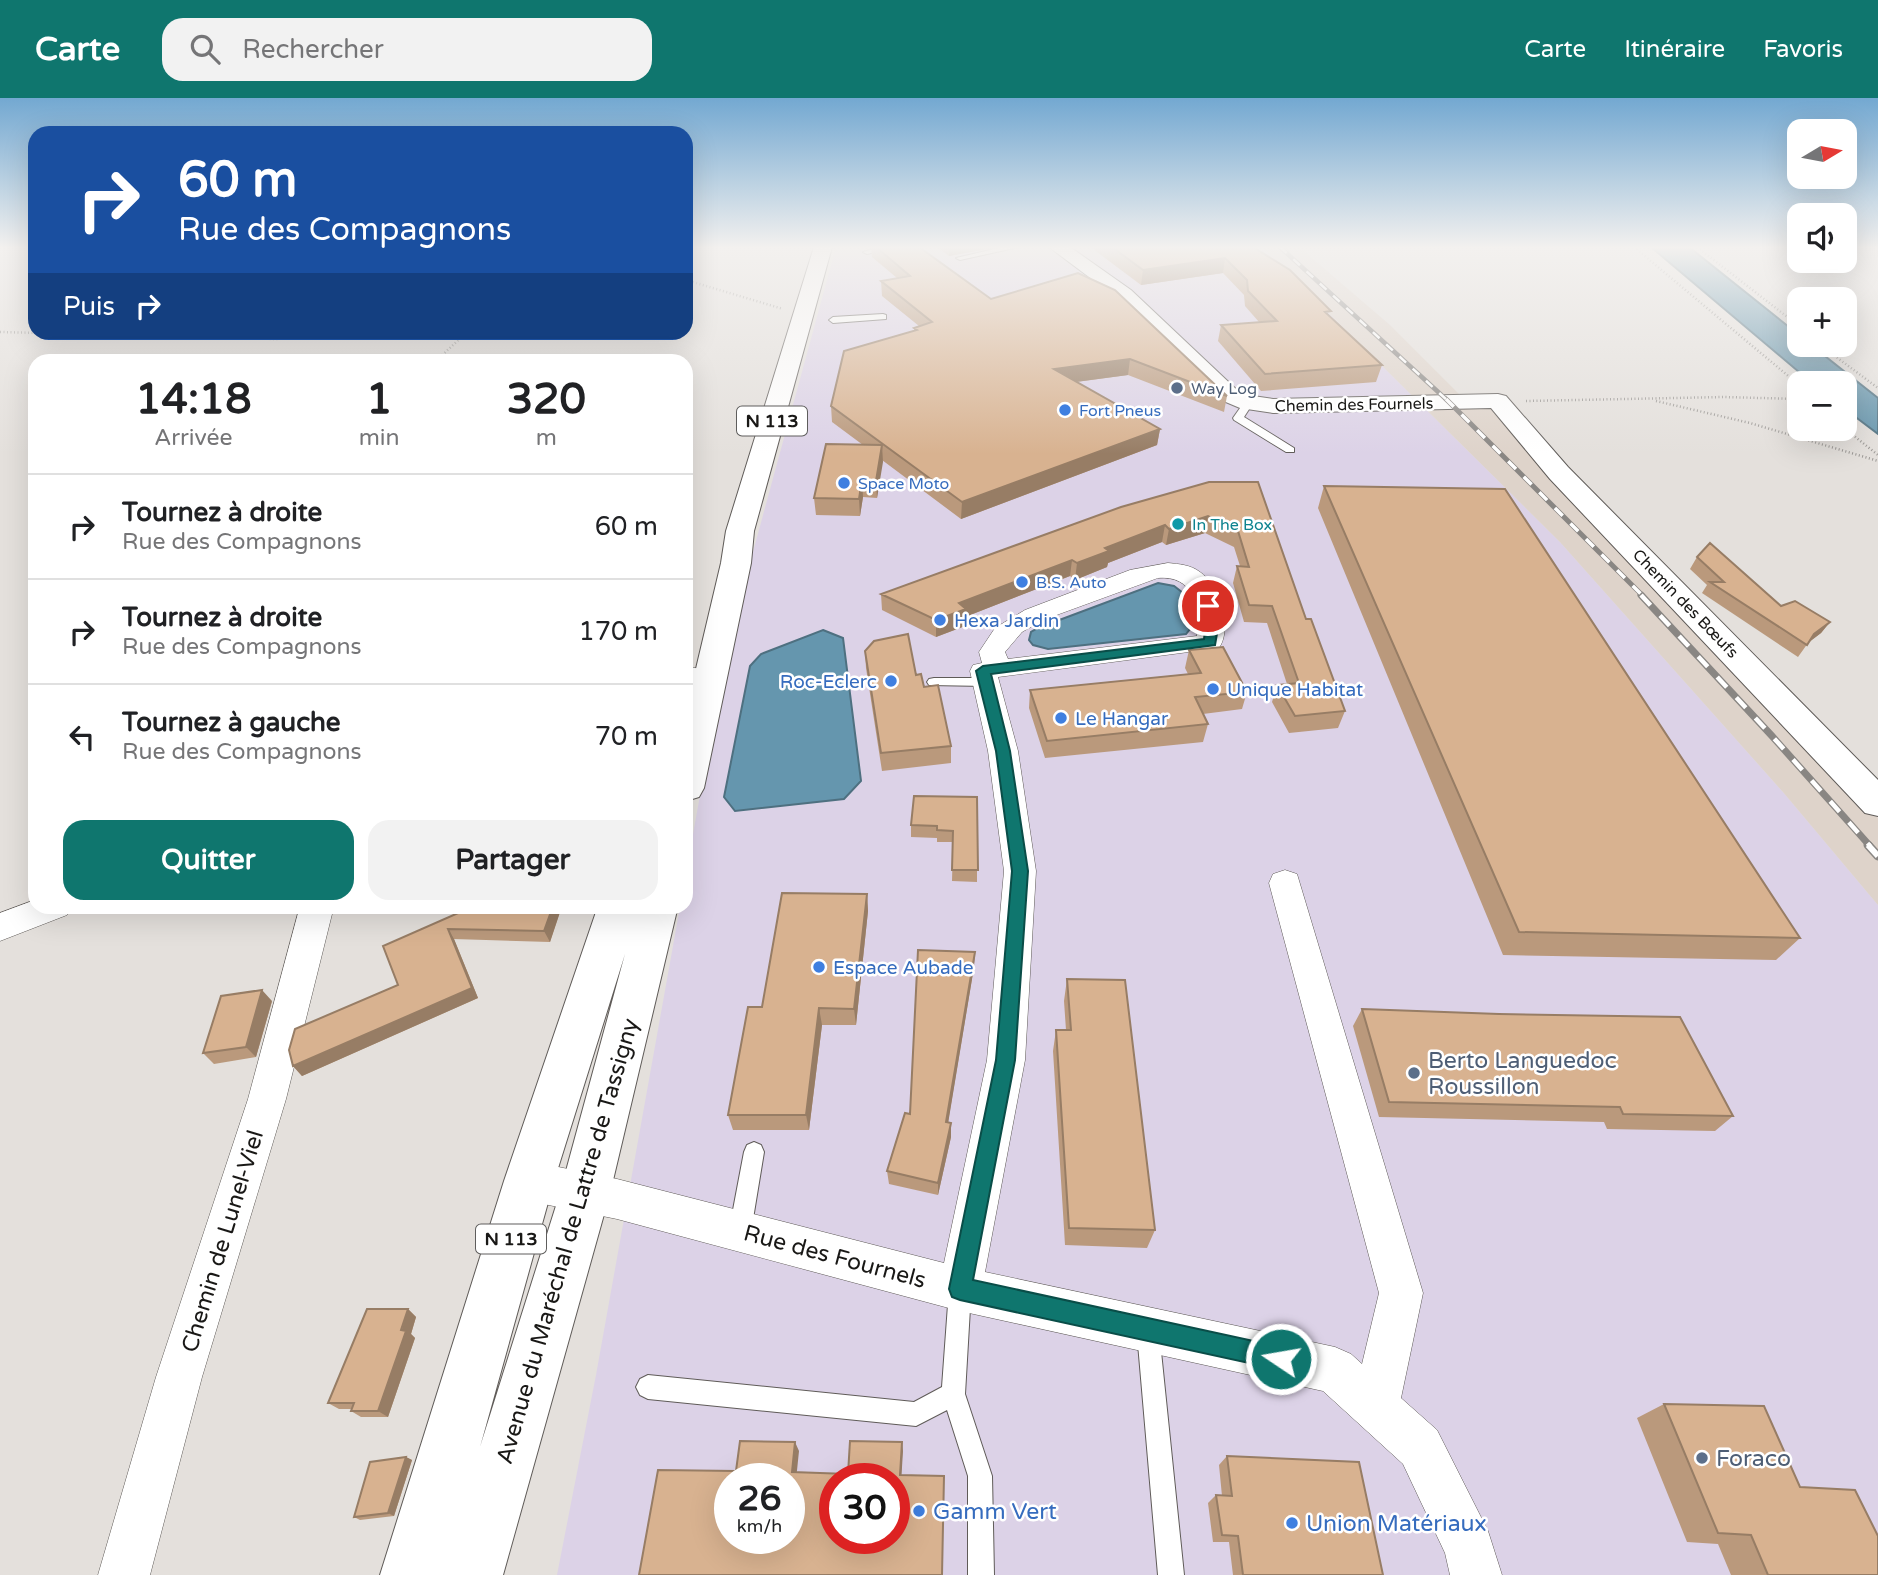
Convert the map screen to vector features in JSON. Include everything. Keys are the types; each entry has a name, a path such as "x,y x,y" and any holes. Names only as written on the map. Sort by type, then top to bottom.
{"main road":[{"name":"N 113","path":"693,756 733,576 740,531 802,316"},
{"name":"Chemin des Fournels","path":"1147,316 1229,395 1248,403 1273,406 1497,401"},
{"name":"Chemin des Bœufs","path":"1497,401 1559,473 1878,803"},
{"name":"N 113","path":"693,659 722,557 740,531"},
{"name":"N 113","path":"412,1575 529,1181 616,914"},
{"name":"Avenue du Maréchal de Lattre de Tassigny","path":"471,1575 585,1193 656,914"}],"street":[{"path":"960,1289 1006,1060 1020,871 992,675 992,652 1004,634 1023,621 1146,573 1169,570 1188,575 1204,589 1212,622 1210,642 992,675"},
{"path":"1285,883 1401,1293 1376,1407"},
{"path":"0,927 34,914"},
{"name":"Chemin de Lunel-Viel","path":"124,1575 179,1377 267,1099 315,914"},
{"name":"Rue des Fournels","path":"529,1181 740,1231 960,1289 1335,1370 1420,1447 1470,1549 1476,1575"}],"lane":[{"path":"832,320 883,317"},
{"path":"1248,403 1238,418 1290,450"},
{"path":"934,682 992,675"},
{"path":"740,1231 754,1152"},
{"path":"960,1289 953,1394 980,1476 981,1575"},
{"path":"1148,1330 1171,1575"},
{"path":"648,1387 916,1414 953,1394"}],"path":[{"path":"1716,316 1787,375"},
{"path":"0,332 28,333"},
{"path":"443,354 458,340"},
{"path":"1834,357 1863,374 1878,388"},
{"path":"1649,399 1751,423 1878,461"},
{"path":"1497,401 1787,399"},
{"path":"1857,438 1878,455"}],"shaded area":[{"path":"817,316 1332,316 1560,542 1783,792 1878,905 1878,1575 557,1575 596,1375 679,914 693,914 693,834 726,651"},
{"path":"1332,316 1379,316 1465,400 1492,407 1878,818 1878,905 1783,792 1560,542"}],"water":[{"path":"1733,316 1775,316 1787,325 1787,357 1826,357 1844,371 1798,371"},
{"path":"1857,381 1878,398 1878,434 1857,418"},
{"path":"1158,583 1174,586 1187,596 1194,624 1186,634 1048,649 1033,645 1029,640 1031,632 1038,628"},
{"path":"823,630 843,638 861,781 844,799 735,811 724,797 750,666 761,654"}],"building":[{"path":"924,316 1142,316 1227,396 1130,359 1054,369 1160,429 962,502 831,406 844,351 917,330 914,328 932,322"},
{"path":"1272,316 1329,316 1382,365 1265,374 1221,325 1277,321"},
{"path":"826,444 882,445 876,481 862,480 859,499 814,498"},
{"path":"1209,482 1258,482 1306,619 1311,619 1345,711 1295,716 1277,685 1299,683 1272,606 1249,605 1237,566 1249,567 1238,531 1208,516 1169,529 1165,525 1105,548 1109,551 1077,563 1072,560 959,603 966,609 936,620 881,594 1121,507"},
{"path":"1324,486 1505,489 1800,938 1519,932"},
{"path":"1710,543 1781,606 1795,601 1830,622 1814,634 1807,645 1710,582 1724,582 1697,557"},
{"path":"908,634 916,675 921,674 924,687 938,685 951,746 881,753 865,651 874,641"},
{"path":"1223,647 1247,692 1195,697 1208,724 1047,741 1030,690 1201,673 1189,650"},
{"path":"914,796 977,797 978,870 952,870 953,831 937,830 937,826 911,825"},
{"name":"Espace Aubade","path":"782,893 867,894 854,1009 819,1008 806,1115 728,1115 748,1007 762,1007"},
{"path":"456,914 550,914 544,931 448,929 472,988 293,1066 289,1050 295,1029 398,985 383,946"},
{"path":"918,950 975,952 946,1122 951,1123 938,1183 887,1171 905,1113 910,1114"},
{"path":"1067,979 1125,980 1155,1230 1069,1228 1056,1030 1071,1030"},
{"path":"262,990 246,1047 203,1053 221,996"},
{"path":"1362,1009 1680,1017 1733,1116 1623,1114 1620,1107 1389,1102"},
{"path":"367,1309 408,1309 401,1330 406,1331 378,1411 351,1411 354,1403 328,1403"},
{"name":"Foraco","path":"1664,1404 1764,1406 1800,1487 1855,1490 1878,1536 1878,1575 1768,1575 1751,1535 1718,1533"},
{"path":"740,1441 795,1442 793,1463 737,1463"},
{"path":"850,1441 902,1442 901,1463 849,1463"},
{"name":"Union Matériaux","path":"1227,1456 1359,1462 1383,1575 1243,1575 1238,1536 1222,1535 1216,1495 1232,1496"},
{"path":"406,1457 388,1513 354,1517 370,1462"},
{"path":"658,1470 714,1471 714,1554 805,1554 805,1472 819,1473 819,1554 910,1554 910,1475 944,1476 942,1575 639,1575"}],"railway":[{"path":"1355,316 1448,401"},
{"path":"1448,401 1643,596"},
{"path":"1641,595 1870,846"},
{"path":"1868,845 1878,856"}],"place":[{"name":"Way Log","path":"1177,388"},
{"name":"Fort Pneus","path":"1065,410"},
{"name":"Space Moto","path":"844,483"},
{"name":"In The Box","path":"1178,524"},
{"name":"B.S. Auto","path":"1022,582"},
{"name":"Hexa Jardin","path":"940,620"},
{"name":"Roc-Eclerc","path":"891,681"},
{"name":"Unique Habitat","path":"1213,689"},
{"name":"Le Hangar","path":"1061,718"},
{"name":"Espace Aubade","path":"819,967"},
{"name":"Berto Languedoc Roussillon","path":"1414,1073"},
{"name":"Foraco","path":"1702,1458"},
{"name":"Gamm Vert","path":"919,1511"},
{"name":"Union Matériaux","path":"1292,1523"}],"route":[{"path":"1208,606 1212,622 1210,642 983,671 1003,751 1020,871 1006,1060 960,1289 1281,1359"}]}
